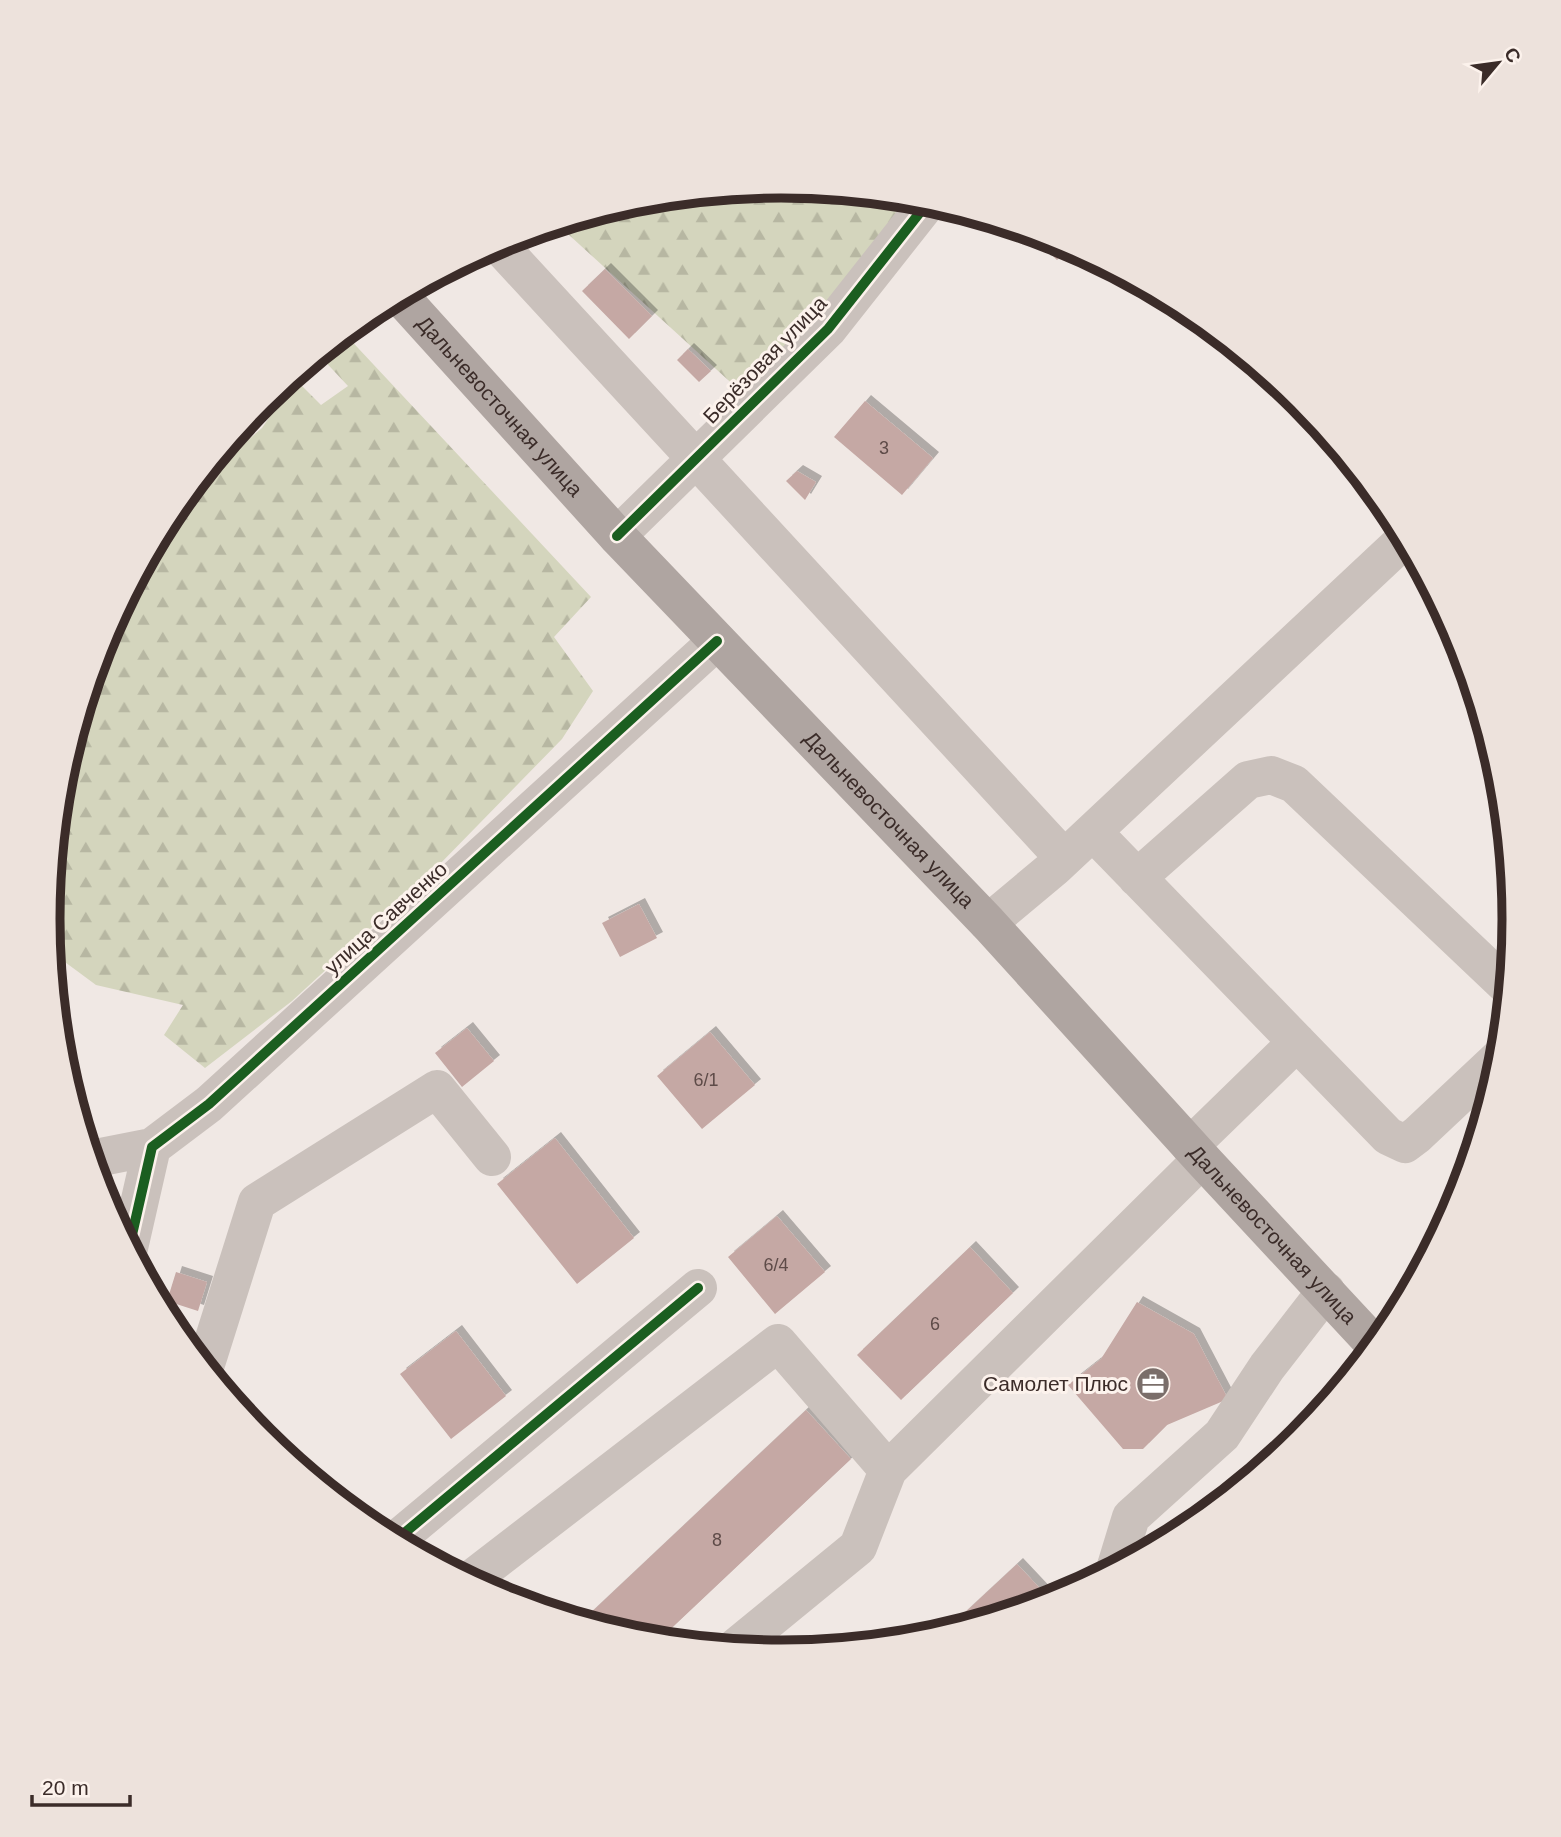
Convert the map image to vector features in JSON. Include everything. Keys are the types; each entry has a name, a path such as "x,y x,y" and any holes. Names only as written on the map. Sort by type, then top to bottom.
{"main road":[{"name":"Дальневосточная улица","path":"406,303 617,536 988,923 1196,1153 1367,1337"}],"street":[{"name":"Берёзовая улица","path":"617,536 828,328 921,211"},
{"path":"505,252 1065,858"},
{"path":"988,923 1065,858 1398,546"},
{"name":"улица Савченко","path":"152,1147 209,1104 717,641"},
{"path":"1137,878 1248,780 1271,775 1294,784 1499,978"},
{"path":"1093,832 1388,1136 1405,1144 1485,1072"},
{"path":"746,1639 858,1547 888,1470 1196,1153 1297,1042"},
{"path":"208,1357 257,1202 437,1089 492,1157"},
{"path":"101,1157 152,1147 132,1233"},
{"path":"404,1533 698,1288"},
{"path":"1120,1554 1131,1517 1222,1435 1267,1367 1326,1292"},
{"path":"479,1573 778,1343 888,1470"}],"green space":[{"path":"733,199 828,199 909,209 791,345 739,390 565,231 640,211"},
{"path":"351,340 591,597 554,637 593,691 562,739 436,868 292,1001 205,1068 164,1035 183,1005 96,985 61,959 61,871 73,778 84,732 114,643 156,558 181,518 223,461 262,428 275,405 298,382 321,405 348,386 324,361"}],"building":[{"path":"1044,248 1062,255 1057,260"},
{"path":"605,269 652,316 629,339 582,291"},
{"path":"688,349 711,371 699,382 677,360"},
{"path":"865,401 933,458 902,495 834,437"},
{"path":"797,471 816,482 805,500 786,481"},
{"path":"639,904 657,938 620,957 602,923"},
{"path":"467,1028 494,1061 462,1087 435,1053"},
{"path":"710,1032 755,1085 702,1129 657,1076"},
{"path":"555,1138 634,1238 577,1284 497,1184"},
{"path":"777,1216 825,1272 775,1314 728,1257"},
{"path":"970,1247 1013,1293 901,1400 857,1355"},
{"path":"176,1272 207,1282 198,1311 170,1302 168,1298"},
{"path":"1137,1302 1194,1334 1228,1399 1167,1425 1143,1449 1123,1449 1068,1385 1101,1359"},
{"path":"456,1331 506,1396 451,1439 400,1374"},
{"path":"806,1410 851,1459 669,1630 590,1614"},
{"path":"1017,1564 1042,1590 1012,1601 961,1617"}],"cycle path":[{"path":"617,536 828,329 921,211"},
{"path":"132,1233 152,1147 209,1104 717,641"},
{"path":"404,1533 698,1288"}],"place":[{"name":"Самолет Плюс","path":"1153,1384"}]}
